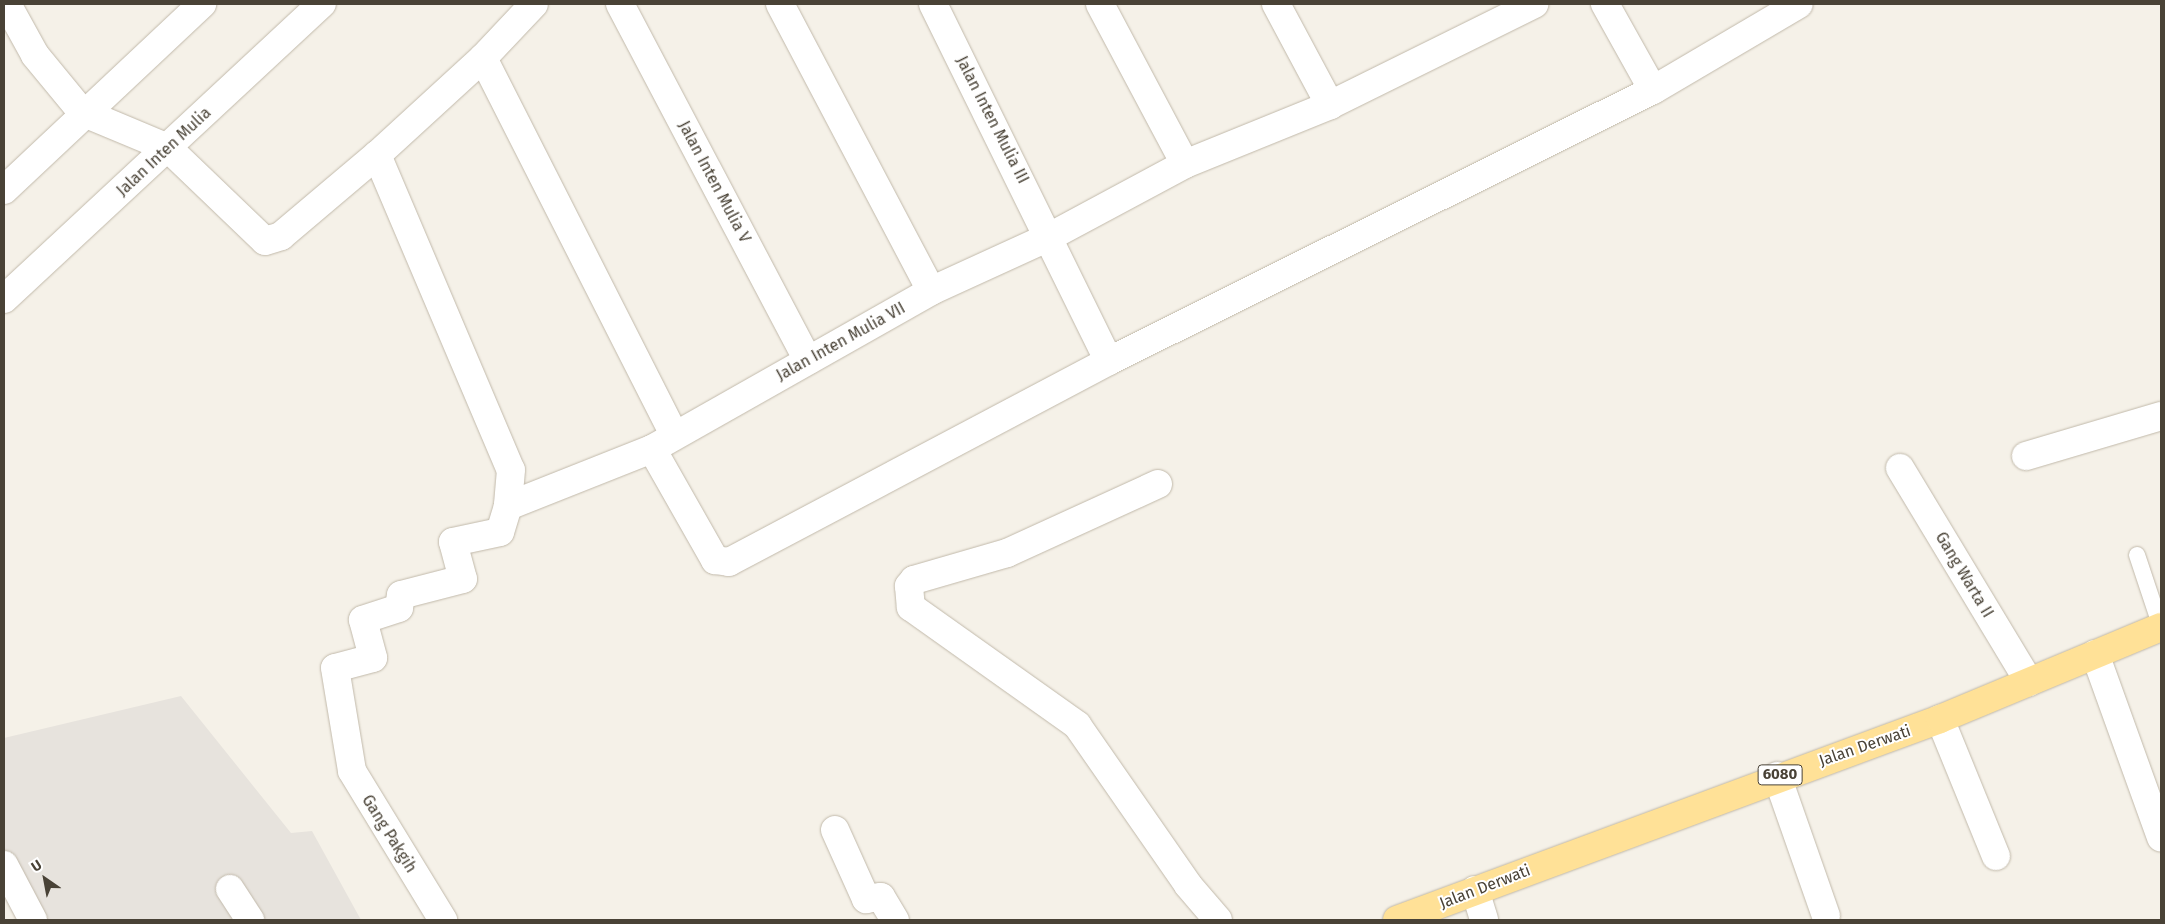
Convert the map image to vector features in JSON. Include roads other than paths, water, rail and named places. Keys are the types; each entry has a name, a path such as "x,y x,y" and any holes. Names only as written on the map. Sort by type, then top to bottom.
{"main road":[{"name":"Jalan Derwati","path":"1396,920 1778,776 1940,719 2161,627"}],"street":[{"path":"7,4 35,55 82,112 168,148 265,241 282,236 377,154 483,58 534,4"},
{"path":"4,190 82,112 202,4"},
{"name":"Jalan Inten Mulia","path":"4,299 322,4"},
{"name":"Jalan Inten Mulia V","path":"620,4 808,361"},
{"path":"780,4 931,291"},
{"name":"Jalan Inten Mulia III","path":"933,4 1051,236"},
{"path":"1100,4 1186,164"},
{"path":"1276,4 1330,105"},
{"name":"Jalan Inten Mulia VII","path":"508,506 652,449 674,434 931,291 1051,236 1186,164 1330,105 1534,4"},
{"path":"1605,4 1654,90"},
{"path":"652,449 715,560 729,562 1109,361 1654,90 1799,4"},
{"path":"483,58 674,434"},
{"path":"377,154 509,458 508,506"},
{"path":"1051,236 1109,361"},
{"path":"2026,456 2161,416"},
{"name":"Gang Warta II","path":"1900,468 2029,682"},
{"path":"1158,484 1007,553 914,580 909,586 911,607 924,620 980,652 1077,725 1188,884 1218,920"},
{"name":"Gang Pakgih","path":"443,920 374,813 352,771 345,742 335,668 373,658 363,620 399,608 401,595 462,579 453,542 500,532 508,506"},
{"path":"2096,654 2161,837"},
{"path":"1940,719 1996,856"},
{"path":"1778,776 1826,916"},
{"path":"836,830 866,899 881,897 895,920"},
{"path":"4,865 34,920"},
{"path":"230,889 250,920"},
{"path":"1475,890 1484,920"}],"lane":[{"path":"2136,555 2161,627"}]}
